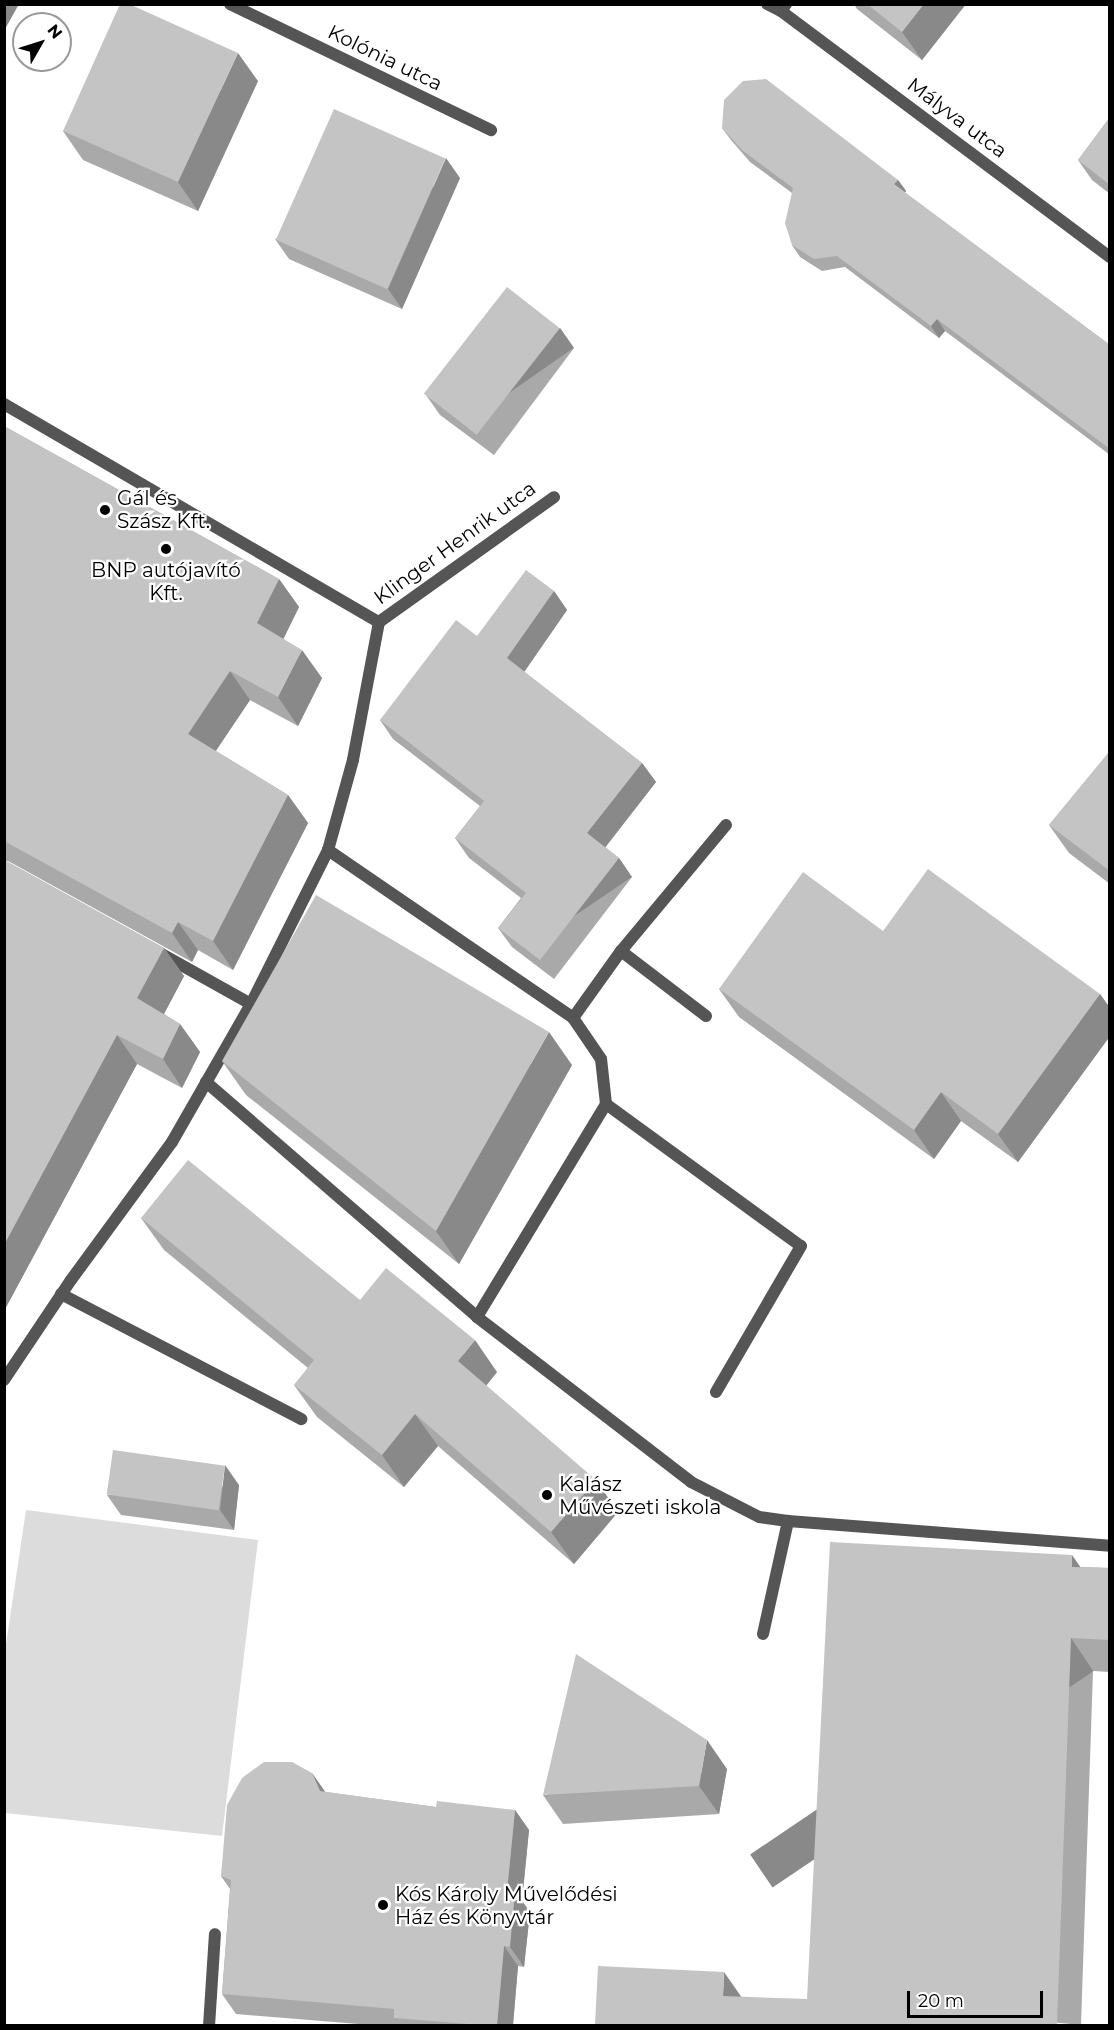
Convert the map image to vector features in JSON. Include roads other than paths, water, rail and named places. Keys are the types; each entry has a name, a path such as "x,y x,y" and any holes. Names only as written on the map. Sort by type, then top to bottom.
{"street":[{"name":"Kolónia utca","path":"230,4 491,130"},
{"name":"Mályva utca","path":"767,4 783,8 1110,257"},
{"name":"Klinger Henrik utca","path":"4,404 379,622 554,497"},
{"path":"4,1380 61,1294 172,1142 251,1004 328,850 353,760 379,622"},
{"path":"573,1018 621,951 726,825"},
{"path":"328,850 573,1018 601,1059 606,1104 477,1317"},
{"path":"147,946 251,1004"},
{"path":"621,951 706,1016"},
{"path":"206,1082 477,1317 691,1482 759,1518 1110,1546"},
{"path":"606,1104 801,1246 716,1392"},
{"path":"61,1294 301,1419"},
{"path":"763,1635 788,1521"},
{"path":"209,2025 215,1935"}],"place":[{"name":"Gál és Szász Kft.","path":"105,510"},
{"name":"BNP autójavító Kft.","path":"166,549"},
{"name":"Kalász Művészeti iskola","path":"547,1495"},
{"name":"Kós Károly Művelődési Ház és Könyvtár","path":"383,1905"}]}
